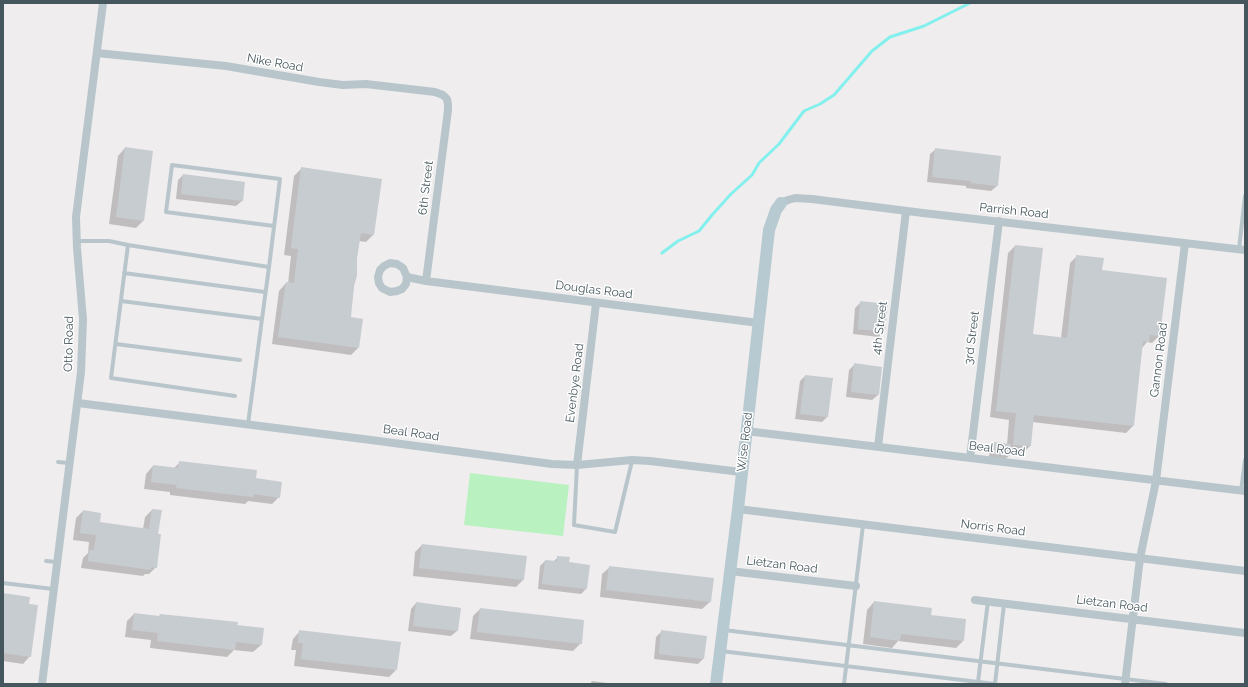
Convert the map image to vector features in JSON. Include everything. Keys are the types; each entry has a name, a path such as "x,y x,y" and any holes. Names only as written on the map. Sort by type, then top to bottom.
{"street":[{"name":"Otto Road","path":"42,684 82,366 83,319 76,217 103,3"},
{"name":"Nike Road","path":"97,53 226,66 343,85 366,84 435,92 443,95 447,99"},
{"name":"6th Street","path":"426,281 448,110 447,99"},
{"name":"Parrish Road","path":"781,203 788,200 801,199 1242,250"},
{"name":"Wise Road","path":"716,684 738,509 769,230 776,210 781,203"},
{"name":"4th Street","path":"878,447 906,211"},
{"name":"3rd Street","path":"970,458 999,222"},
{"name":"Gannon Road","path":"1125,682 1140,558 1156,481 1185,243"},
{"name":"Douglas Road","path":"407,277 426,281 759,323"},
{"name":"Evenbye Road","path":"577,465 596,303"},
{"name":"Beal Road","path":"78,403 552,464 577,465 632,460 741,472"},
{"name":"Beal Road","path":"746,431 1243,491"},
{"name":"Norris Road","path":"738,509 1245,571"},
{"name":"Lietzan Road","path":"730,570 856,586"},
{"name":"Lietzan Road","path":"976,600 1245,633"}],"lane":[{"path":"248,424 269,267 280,179 172,165 166,212 274,226"},
{"path":"1242,250 1245,196"},
{"path":"77,241 109,241 269,267"},
{"path":"128,245 112,378 235,396"},
{"path":"124,273 265,292"},
{"path":"121,301 262,319"},
{"path":"116,344 240,360"},
{"path":"577,465 574,525 616,532 632,460"},
{"path":"1243,491 1245,460"},
{"path":"58,462 70,464"},
{"path":"844,684 863,524"},
{"path":"46,561 57,562"},
{"path":"3,583 53,589"},
{"path":"980,683 980,661 988,601"},
{"path":"720,651 995,684 1004,603"},
{"path":"723,630 997,663 1125,682 1166,684"}],"green space":[{"path":"470,473 569,485 563,536 464,525"}],"building":[{"path":"125,147 153,151 144,221 116,217"},
{"path":"935,148 1001,156 998,186 971,183 971,181 932,177"},
{"path":"301,167 382,179 374,235 361,233 357,258 357,276 354,286 351,317 363,319 359,348 278,337 286,282 294,283 298,249 291,248"},
{"path":"183,174 245,182 243,201 181,194"},
{"path":"1015,245 1043,248 1033,334 1067,338 1076,255 1104,258 1102,270 1167,278 1160,336 1150,335 1149,342 1143,341 1134,426 1034,415 1031,446 1013,445 1016,413 996,411"},
{"path":"860,301 888,304 885,332 858,329"},
{"path":"854,363 882,367 879,395 851,392"},
{"path":"805,375 833,378 828,417 800,414"},
{"path":"993,442 1011,444 1010,456 992,454"},
{"path":"179,461 257,470 256,478 282,482 280,498 254,494 253,497 176,488 177,485 151,482 153,465 178,468"},
{"path":"152,509 162,510 158,534 161,534 157,568 151,567 151,570 88,561 89,550 94,550 96,535 80,533 83,510 101,513 100,522 149,529"},
{"path":"422,544 527,556 524,580 419,568"},
{"path":"557,556 570,557 569,562 590,565 587,589 542,584 545,560 557,561"},
{"path":"609,566 714,578 711,602 606,590"},
{"path":"3,593 30,597 29,604 38,605 31,657 3,653"},
{"path":"874,601 932,608 931,615 966,619 964,641 901,634 900,641 870,637"},
{"path":"416,602 461,608 458,631 413,626"},
{"path":"480,608 584,620 582,644 477,632"},
{"path":"134,613 159,616 160,614 238,622 237,625 264,628 262,645 236,642 235,650 157,641 158,633 132,630"},
{"path":"299,630 401,642 397,670 301,659 303,643 298,643"},
{"path":"661,630 707,636 704,659 659,654"}],"waterway":[{"path":"662,253 678,241 699,231 731,194 752,175 759,163 779,144 804,111 820,104 834,95 872,51 890,37 924,26 970,3"}]}
